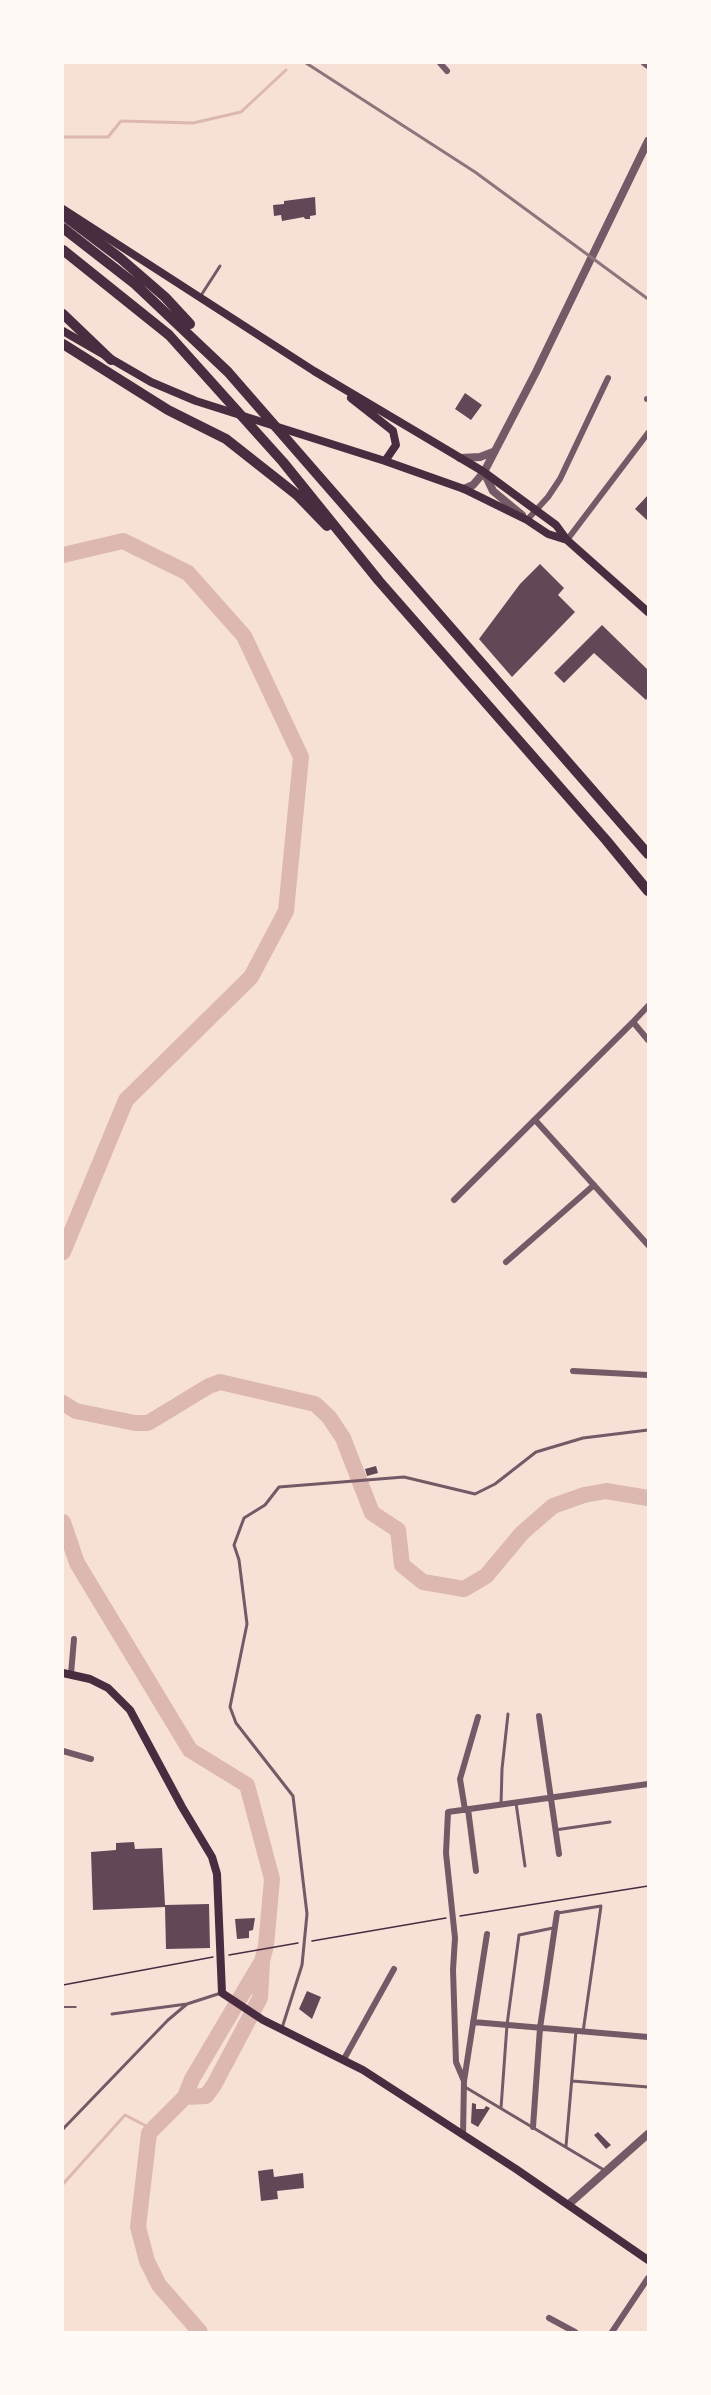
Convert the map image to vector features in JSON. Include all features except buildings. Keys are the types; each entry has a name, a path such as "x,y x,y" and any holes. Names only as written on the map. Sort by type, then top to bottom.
{"highway":[{"path":"63,215 120,258 165,297 648,854"},
{"path":"63,228 135,284 228,372"},
{"path":"63,250 169,335 283,462 379,581 648,891"},
{"path":"63,314 111,360"},
{"path":"63,344 168,410 226,439 250,456 297,495 379,581"}],"main road":[{"path":"63,208 314,371 484,472 556,525 567,540 648,612"},
{"path":"63,331 151,382 196,401 385,461 464,489 527,520 549,534 567,540"},
{"path":"314,371 393,431 396,445 385,461"},
{"path":"67,1673 90,1679 108,1688 130,1710 182,1807 212,1857 218,1881 222,1993 281,2030 344,2059 569,2204 648,2260"}],"street":[{"path":"440,63 447,71"},
{"path":"644,63 648,66"},
{"path":"464,489 473,485 484,472 536,372 648,141"},
{"path":"484,472 493,490 527,520 560,479 585,421 608,378"},
{"path":"593,388 602,392"},
{"path":"567,540 648,433"},
{"path":"459,458 480,457 493,452"},
{"path":"454,1200 536,1121 648,1006"},
{"path":"633,1023 648,1040"},
{"path":"536,1121 648,1245"},
{"path":"506,1262 594,1185"},
{"path":"573,1371 648,1375"},
{"path":"67,1673 74,1639"},
{"path":"539,1716 559,1854"},
{"path":"476,1871 460,1779 478,1717"},
{"path":"63,1751 91,1759"},
{"path":"464,2084 456,2062 453,1970 455,1938 445,1832 450,1811 648,1784"},
{"path":"532,2127 540,2028 557,1913"},
{"path":"462,2136 464,2084 487,1934"},
{"path":"344,2059 394,1969"},
{"path":"473,2022 648,2037"},
{"path":"569,2204 648,2134"},
{"path":"612,2332 648,2278"},
{"path":"549,2318 575,2332"}],"lane":[{"path":"200,297 220,266"},
{"path":"281,2030 302,1965 307,1914 293,1796 236,1723 230,1707 247,1624 239,1560 234,1545 244,1518 265,1504 279,1487 404,1477 421,1479 475,1494 495,1484 536,1452 583,1438 648,1430"},
{"path":"501,1805 501,1769 508,1714"},
{"path":"516,1803 525,1866"},
{"path":"555,1830 610,1822"},
{"path":"557,1913 601,1906 572,2081 566,2147"},
{"path":"501,2108 507,2025 519,1935 555,1928"},
{"path":"112,2014 187,2004 222,1993"},
{"path":"63,2129 168,2020 187,2004"},
{"path":"572,2081 648,2087"},
{"path":"464,2084 606,2171"}],"path":[{"path":"483,1912 648,1886"},
{"path":"226,1955 432,1921"},
{"path":"63,1985 215,1957"},
{"path":"63,2007 76,2007"}],"waterway":[{"path":"63,137 108,137 121,121 193,123 241,112 286,70"},
{"path":"63,555 123,541 188,573 244,636 301,757 286,911 251,977 126,1100 63,1252"},
{"path":"63,1403 76,1411 135,1423 148,1423 209,1386 220,1382 315,1404 329,1417 343,1438 372,1513 398,1530 402,1565 423,1582 464,1589 486,1576 522,1533 553,1506 584,1495 606,1491 648,1498"},
{"path":"63,1522 77,1563 190,1750 247,1785 272,1879 266,1946 262,1961 192,2079 185,2097 149,2133 138,2227 147,2261 159,2285 200,2332"},
{"path":"185,2097 206,2096 214,2085 260,1998 262,1962"},
{"path":"63,2184 125,2115 152,2129"}],"railway":[{"path":"306,63 475,172 648,299"}]}
